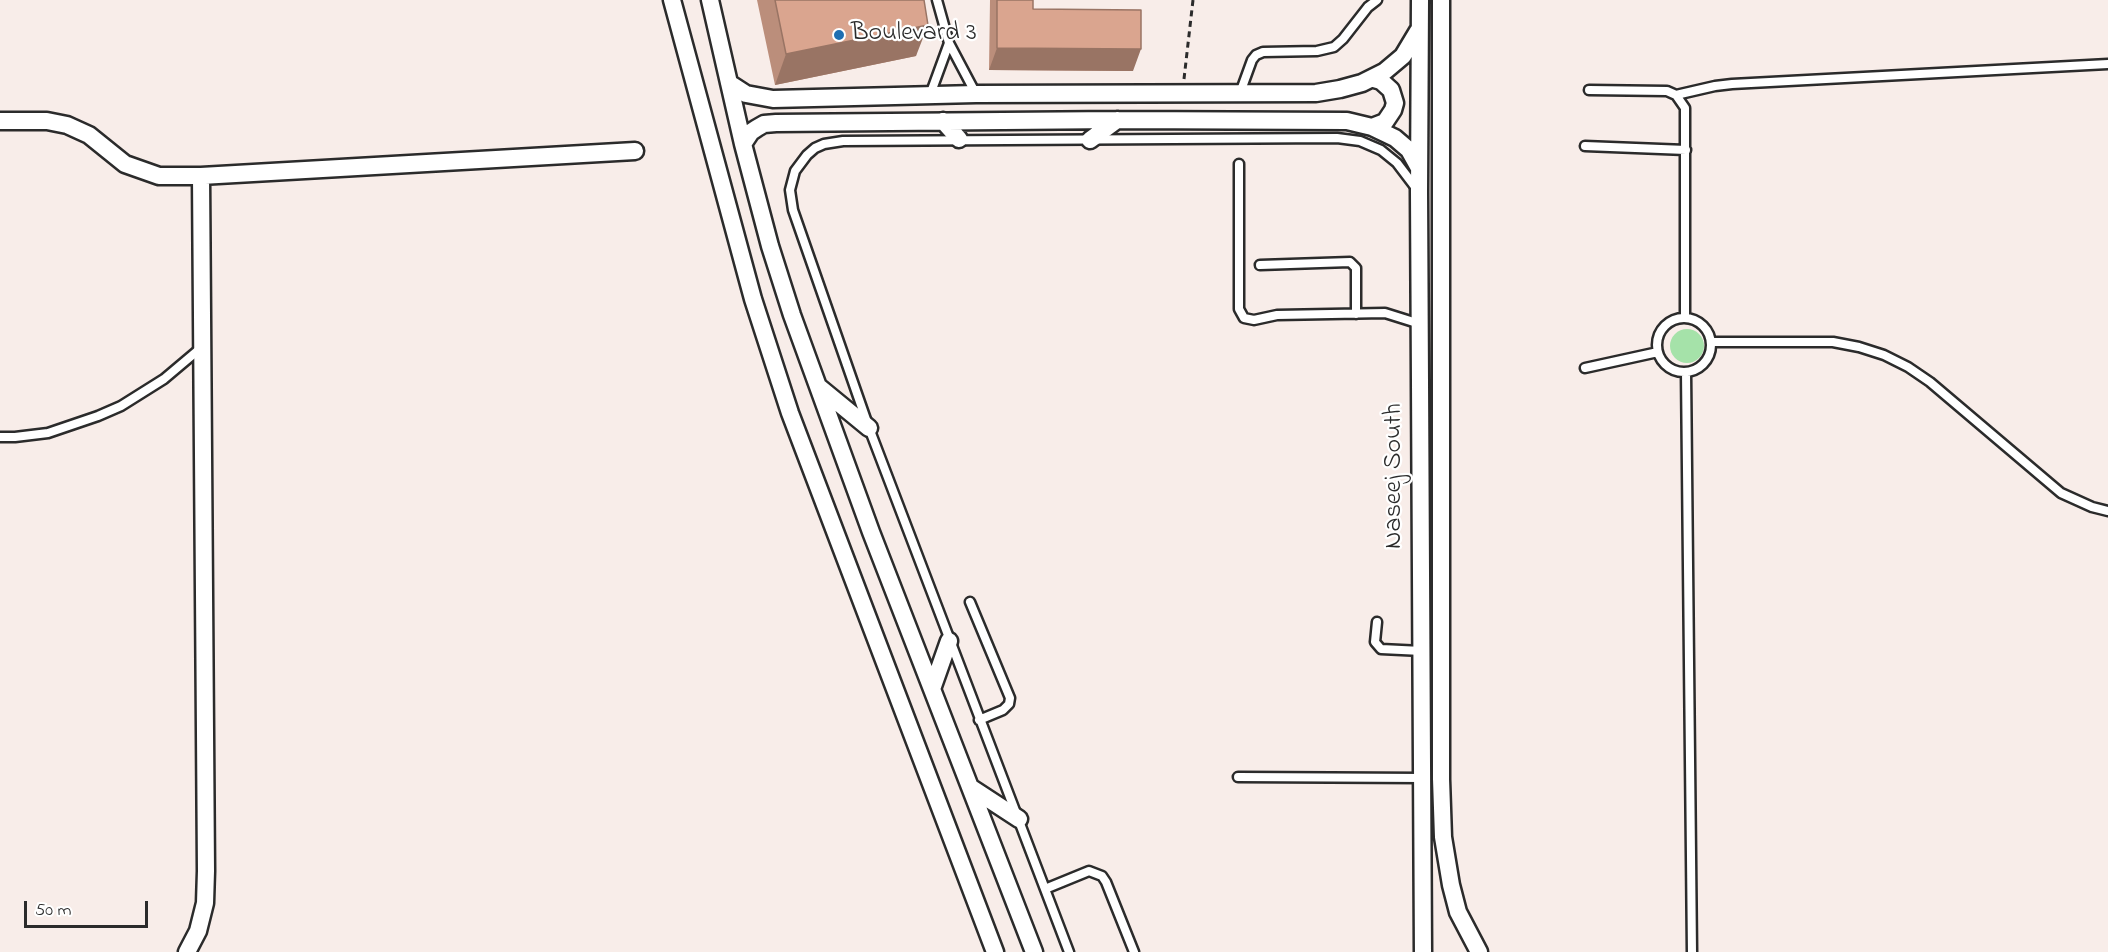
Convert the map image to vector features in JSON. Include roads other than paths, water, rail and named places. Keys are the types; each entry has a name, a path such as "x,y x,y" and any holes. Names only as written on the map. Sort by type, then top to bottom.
{"street":[{"path":"672,0 753,299 790,413 995,952"},
{"path":"710,0 742,144 792,315 871,532 1034,952"},
{"name":"Naseej South","path":"1420,0 1423,952"},
{"path":"1442,0 1441,778 1443,837 1458,912 1479,952"},
{"path":"729,83 746,93 764,98 976,94 1316,93 1374,79 1403,56 1416,36 1420,24"},
{"path":"1372,127 1385,122 1395,103 1391,90 1381,81 1374,79"},
{"path":"764,98 759,102 756,114 764,124"},
{"path":"742,144 751,132 764,124 1117,120 1341,121 1372,127 1402,144 1409,150 1419,168"},
{"path":"1090,141 1117,120"},
{"path":"0,121 57,122 89,135 111,154 141,171 159,176 201,176 635,151"},
{"path":"943,121 959,140"},
{"path":"187,952 198,931 205,903 207,871 201,176"},
{"path":"819,387 869,428"},
{"path":"932,689 949,640"},
{"path":"970,787 1019,819"}],"lane":[{"path":"937,0 949,43 976,94"},
{"path":"1240,93 1256,55 1263,52 1317,51 1334,47 1368,7 1377,0"},
{"path":"930,95 949,43"},
{"path":"1589,90 1657,90 1676,94 1732,84 2108,64"},
{"path":"1676,94 1685,108 1685,318"},
{"path":"1069,952 869,428 793,210 791,180 800,162 807,155 815,148 834,142 1090,141 1182,138 1349,139 1371,145 1389,156 1419,192"},
{"path":"1585,147 1686,150"},
{"path":"1239,164 1239,309 1242,316 1248,320 1254,320 1277,315 1395,314 1420,324"},
{"path":"1260,265 1350,262 1354,265 1356,272 1356,314"},
{"path":"1685,318 1700,322 1706,328 1711,342 1709,356 1705,362 1693,371 1686,372 1665,365 1658,352 1657,344 1663,328 1677,319 1685,318"},
{"path":"1711,342 1833,342 1884,355 1930,382 2061,493 2084,504 2108,511"},
{"path":"0,437 48,433 98,416 128,402 164,379 202,347"},
{"path":"1585,368 1658,352"},
{"path":"1686,372 1692,952"},
{"path":"970,602 1010,698 1009,705 1003,710 979,720"},
{"path":"1377,622 1376,642 1381,649 1422,651"},
{"path":"1238,777 1423,778"},
{"path":"1045,889 1089,871 1101,876 1106,882 1134,952"}],"place":[{"name":"Boulevard 3","path":"839,35"}]}
